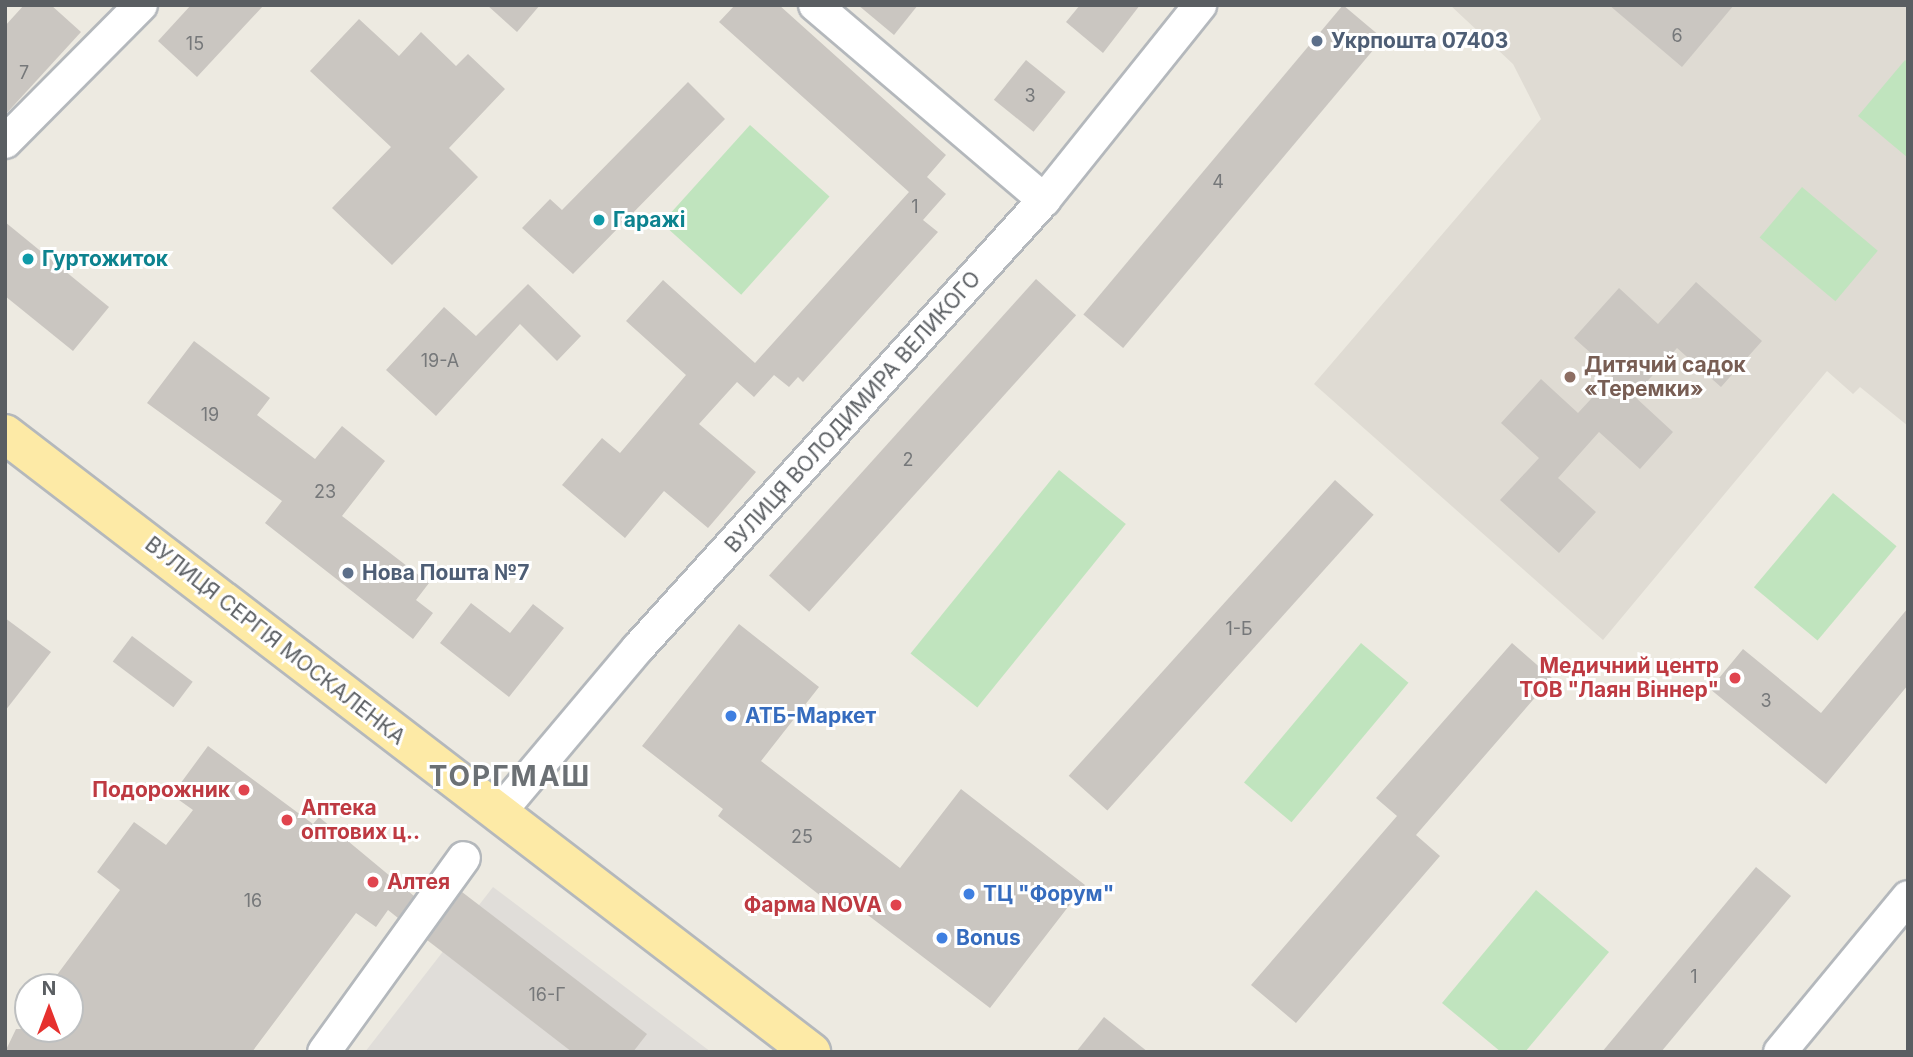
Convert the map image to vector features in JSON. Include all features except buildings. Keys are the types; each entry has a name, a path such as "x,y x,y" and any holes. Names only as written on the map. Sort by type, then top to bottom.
{"main road":[{"name":"ВУЛИЦЯ СЕРГІЯ МОСКАЛЕНКА","path":"5,435 811,1052"}],"street":[{"path":"5,142 141,5"},
{"path":"815,5 1044,200"},
{"name":"ВУЛИЦЯ ВОЛОДИМИРА ВЕЛИКОГО","path":"499,813 638,648 1044,200 1200,5"},
{"path":"324,1052 464,858"},
{"path":"1780,1052 1908,897"}],"shaded area":[{"path":"1450,5 1908,5 1908,426 1860,387 1853,394 1827,371 1603,640 1314,384 1541,119 1513,64"},
{"path":"493,887 711,1052 365,1052"}],"green space":[{"path":"1905,60 1908,62 1908,158 1858,116"},
{"path":"750,125 830,197 741,295 662,223"},
{"path":"1802,187 1878,251 1835,301 1760,238"},
{"path":"1059,470 1126,524 977,708 910,653"},
{"path":"1833,493 1897,546 1818,641 1754,587"},
{"path":"1361,643 1408,683 1292,822 1244,782"},
{"path":"1536,890 1609,952 1525,1052 1501,1052 1442,1003"}],"place":[{"name":"Укрпошта 07403","path":"1317,41"},
{"name":"Гаражі","path":"599,220"},
{"name":"Гуртожиток","path":"28,259"},
{"name":"Дитячий садок «Теремки»","path":"1570,377"},
{"name":"Нова Пошта №7","path":"348,573"},
{"name":"Медичний центр ТОВ \"Лаян Віннер\"","path":"1735,678"},
{"name":"АТБ-Маркет","path":"731,716"},
{"name":"Подорожник","path":"244,790"},
{"name":"Аптека оптових ц‥","path":"287,820"},
{"name":"Алтея","path":"373,882"},
{"name":"ТЦ \"Форум\"","path":"969,894"},
{"name":"Фарма NOVA","path":"896,905"},
{"name":"Bonus","path":"942,938"}],"district":[{"name":"ТОРГМАШ","path":"510,776"}]}
